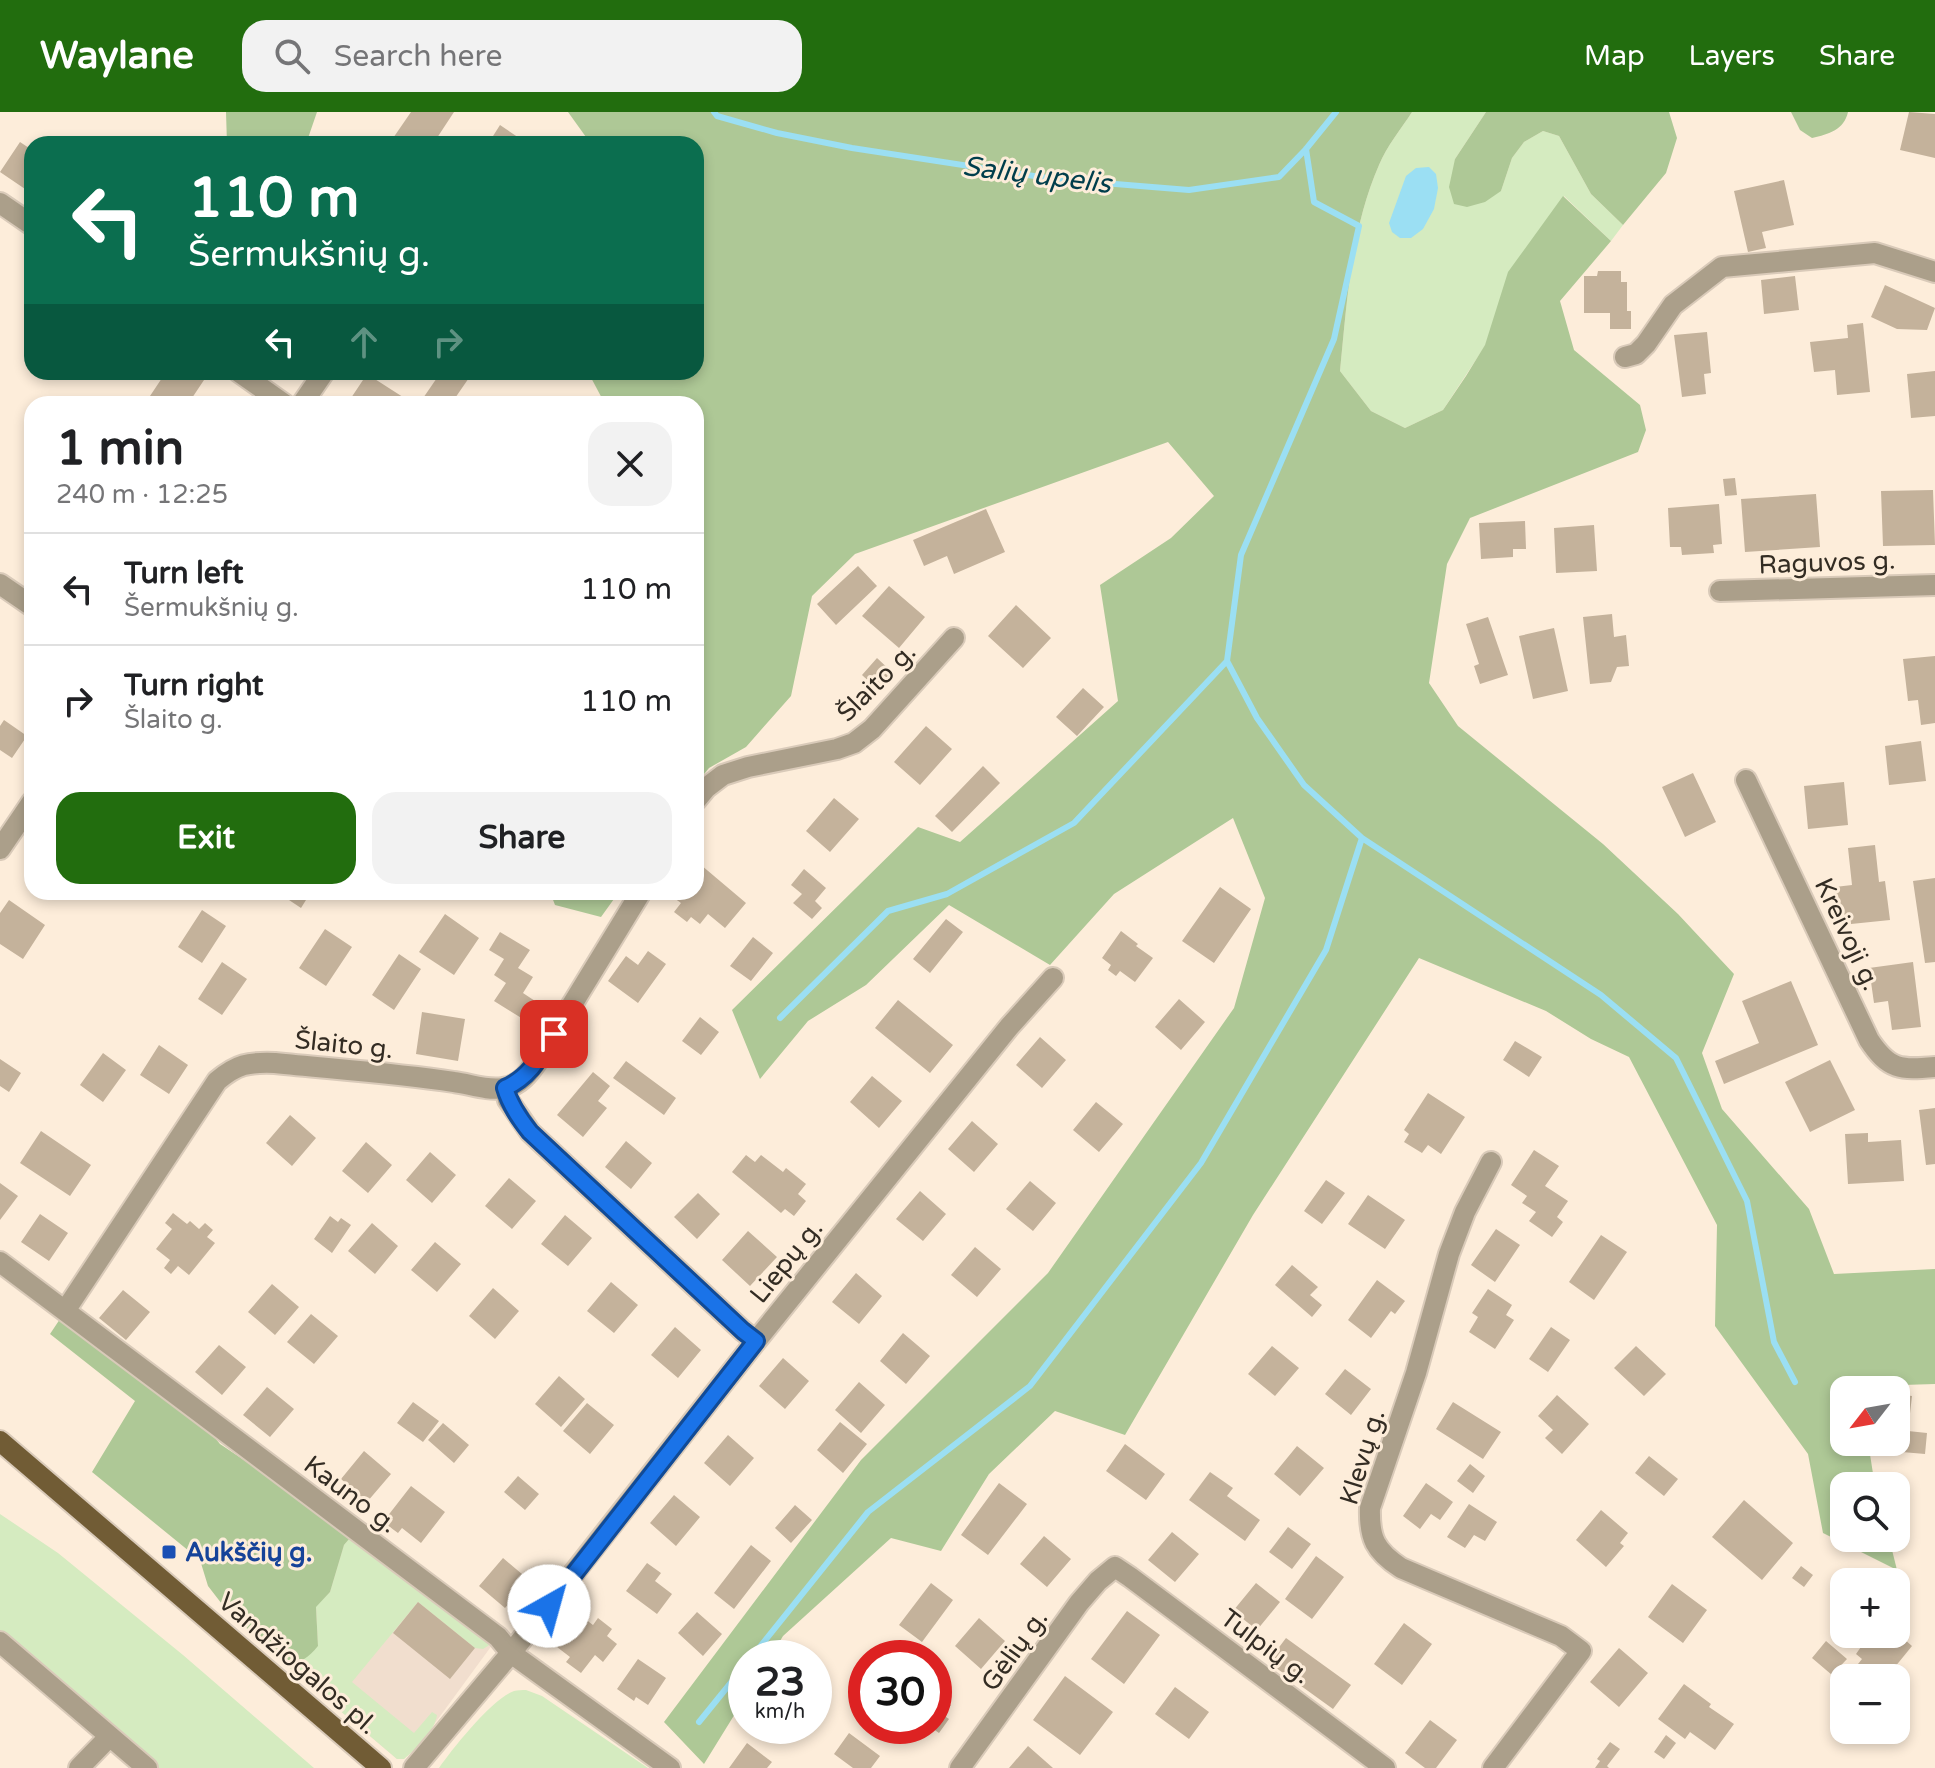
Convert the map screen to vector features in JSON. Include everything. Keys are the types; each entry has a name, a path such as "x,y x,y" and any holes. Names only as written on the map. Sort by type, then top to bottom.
{"main road":[{"name":"Vandžiogalos pl.","path":"0,1441 381,1768"}],"street":[{"path":"0,203 24,220"},
{"path":"1625,357 1636,354 1646,344 1673,305 1722,267 1875,253 1935,272"},
{"path":"250,380 273,396"},
{"path":"0,584 24,600"},
{"name":"Raguvos g.","path":"1720,591 1935,585"},
{"name":"Šlaito g.","path":"704,790 723,775 748,767 854,743 872,729 954,638"},
{"name":"Kreivoji g.","path":"1746,780 1869,1040 1890,1064 1905,1068 1935,1067"},
{"path":"0,849 24,814"},
{"path":"636,900 540,1057 517,1083 505,1088 508,1100 530,1132 756,1341"},
{"name":"Liepų g.","path":"414,1768 511,1653 756,1341 1009,1027 1053,978"},
{"name":"Šlaito g.","path":"65,1311 217,1081 238,1066 253,1062 275,1063 505,1088"},
{"name":"Klevų g.","path":"1491,1162 1465,1212 1449,1254 1416,1373 1370,1508 1370,1527 1376,1546 1386,1558 1401,1568 1561,1636 1581,1651 1493,1768"},
{"name":"Kauno g.","path":"0,1262 498,1637 511,1653 670,1768"},
{"name":"Gėlių g.","path":"960,1768 1079,1603 1115,1567"},
{"name":"Tulpių g.","path":"1115,1567 1385,1768"},
{"path":"0,1642 147,1768"},
{"path":"79,1768 109,1737"}],"shaded area":[{"path":"344,1545 498,1637 427,1734 404,1759 397,1759 285,1664 298,1663 318,1646 316,1606"}],"green space":[{"path":"226,112 317,112 309,136 227,136"},
{"path":"568,112 1412,112 1382,158 1362,214 1352,266 1340,371 1371,411 1405,428 1443,410 1485,345 1508,272 1563,196 1611,241 1560,301 1574,350 1640,405 1646,430 1638,452 1470,518 1447,564 1429,683 1458,726 1603,844 1678,914 1734,974 1702,1053 1722,1109 1809,1209 1834,1274 1935,1269 1935,1384 1910,1385 1910,1376 1830,1376 1830,1456 1870,1456 1873,1472 1830,1472 1830,1536 1823,1533 1808,1454 1715,1326 1717,1225 1629,1057 1591,1039 1546,1011 1419,958 1253,1215 1125,1435 1055,1411 989,1474 941,1551 891,1538 781,1640 728,1640 728,1725 704,1764 664,1722 861,1460 1048,1273 1234,1008 1265,898 1233,818 1114,894 1050,965 949,905 866,985 808,1021 760,1079 732,1010 918,827 960,842 1118,701 1100,585 1171,538 1214,496 1168,442 855,554 812,596 791,696 746,747 709,768 704,774 704,396 601,396 592,380 704,380 704,136 585,136"},
{"path":"1412,112 1486,112 1455,159 1501,191 1512,158 1524,142 1543,131 1559,136 1591,194 1623,225 1611,241 1564,196 1492,327 1485,346 1443,410 1405,428 1371,411 1340,371 1352,266 1362,214 1382,158"},
{"path":"1486,112 1669,112 1677,138 1666,173 1623,225 1591,194 1559,136 1543,131 1524,142 1512,158 1501,191 1485,202 1467,207 1454,204 1449,187 1455,159"},
{"path":"1791,112 1848,112 1839,127 1812,138 1800,130"},
{"path":"553,900 613,900 601,917 555,905"},
{"path":"60,1319 206,1427 220,1444 356,1531 344,1545 330,1592 316,1607 318,1646 307,1657 285,1664 225,1608 208,1586 200,1560 92,1472 135,1401 50,1334"},
{"path":"0,1514 58,1553 314,1768 147,1768 0,1642"},
{"path":"356,1531 491,1644 483,1649 475,1648 418,1602 352,1682 414,1733 432,1712 437,1715 429,1733 404,1759 397,1759 285,1664 298,1663 318,1646 316,1606 330,1592 344,1545"},
{"path":"1861,1552 1892,1552 1896,1568"},
{"path":"526,1690 542,1696 648,1768 439,1768 495,1703 514,1691"}],"water":[{"path":"1429,167 1436,174 1438,188 1434,209 1423,229 1411,238 1400,238 1392,232 1389,223 1406,176 1416,168"}],"building":[{"path":"411,112 454,112 438,136 394,136"},
{"path":"1909,112 1935,114 1935,158 1900,150"},
{"path":"500,125 516,136 493,136"},
{"path":"20,142 24,145 24,188 0,172"},
{"path":"1784,180 1794,225 1762,232 1766,248 1748,252 1734,191"},
{"path":"1598,271 1621,271 1621,282 1627,282 1627,311 1631,311 1631,329 1610,329 1610,313 1584,313 1584,276 1597,276"},
{"path":"1795,276 1799,310 1764,314 1761,280"},
{"path":"1885,285 1935,308 1927,330 1897,329 1871,317"},
{"path":"1863,323 1870,392 1837,395 1835,370 1814,372 1810,342 1848,338 1847,325"},
{"path":"1707,332 1711,373 1704,374 1706,394 1682,397 1674,335"},
{"path":"1935,371 1935,416 1911,418 1907,374"},
{"path":"161,380 204,380 193,396 150,396"},
{"path":"363,380 376,380 401,396 352,396"},
{"path":"436,380 468,380 456,396 424,396"},
{"path":"1735,478 1737,495 1725,496 1723,479"},
{"path":"1933,490 1935,545 1883,546 1881,491"},
{"path":"1816,494 1820,547 1745,552 1741,499"},
{"path":"1719,504 1722,544 1713,545 1714,553 1682,555 1681,547 1670,547 1668,508"},
{"path":"986,509 1005,552 954,574 947,556 924,566 913,540"},
{"path":"1525,521 1526,549 1513,549 1513,557 1481,559 1479,523"},
{"path":"1594,525 1597,571 1556,573 1554,528"},
{"path":"858,566 877,586 836,625 817,604"},
{"path":"889,586 925,617 899,648 862,616"},
{"path":"1016,605 1051,638 1023,668 988,636"},
{"path":"1612,614 1614,637 1626,635 1629,666 1617,667 1611,682 1590,684 1583,617"},
{"path":"1488,617 1508,675 1480,684 1474,666 1479,664 1466,624"},
{"path":"1554,628 1568,691 1533,699 1519,636"},
{"path":"1935,656 1935,723 1921,725 1918,700 1908,701 1903,659"},
{"path":"877,658 893,673 878,690 862,675"},
{"path":"1083,688 1104,707 1077,736 1056,717"},
{"path":"4,720 24,734 24,740 12,758 0,750 0,726"},
{"path":"926,726 952,749 920,785 894,762"},
{"path":"1921,741 1926,781 1889,785 1885,746"},
{"path":"983,766 1000,783 952,832 935,816"},
{"path":"1693,773 1716,822 1685,837 1662,787"},
{"path":"1844,782 1848,825 1808,829 1804,786"},
{"path":"834,798 859,819 830,852 806,831"},
{"path":"1875,845 1879,882 1885,881 1890,920 1851,924 1850,916 1838,918 1835,887 1852,885 1848,848"},
{"path":"704,868 746,903 725,928 708,914 700,924 691,917 687,922 674,912 681,903 677,900 704,900"},
{"path":"804,869 826,888 815,901 822,908 812,919 793,903 802,894 791,885"},
{"path":"1935,878 1935,962 1925,963 1913,881"},
{"path":"1220,887 1251,909 1214,963 1182,941"},
{"path":"9,900 45,925 23,959 0,944 0,913"},
{"path":"289,900 306,900 301,908"},
{"path":"202,910 226,926 202,963 178,947"},
{"path":"445,914 479,938 454,975 419,952"},
{"path":"946,919 963,932 930,973 913,959"},
{"path":"325,929 352,947 326,986 299,968"},
{"path":"1121,931 1153,958 1135,982 1120,971 1116,976 1108,970 1111,965 1102,958"},
{"path":"500,932 530,950 518,968 533,977 523,993 535,1001 523,1019 494,1001 506,983 494,975 504,959 489,950"},
{"path":"753,937 773,953 751,981 730,966"},
{"path":"648,951 666,964 638,1003 608,981 626,956 638,965"},
{"path":"399,954 421,969 394,1010 372,995"},
{"path":"222,962 247,979 222,1015 198,999"},
{"path":"1913,962 1921,1027 1892,1030 1888,1001 1874,1003 1869,968"},
{"path":"1791,981 1818,1045 1724,1084 1715,1061 1759,1043 1742,1001"},
{"path":"1179,999 1205,1022 1181,1050 1155,1027"},
{"path":"898,1000 953,1045 930,1073 875,1028"},
{"path":"422,1012 465,1019 458,1061 416,1054"},
{"path":"700,1017 719,1032 701,1055 682,1041"},
{"path":"1040,1037 1066,1060 1042,1088 1016,1065"},
{"path":"1515,1041 1542,1057 1529,1077 1503,1060"},
{"path":"159,1045 188,1065 169,1094 140,1075"},
{"path":"103,1053 126,1070 103,1102 80,1085"},
{"path":"0,1059 21,1073 9,1092 0,1086"},
{"path":"1830,1060 1855,1110 1810,1132 1785,1082"},
{"path":"626,1061 676,1098 664,1115 613,1078"},
{"path":"593,1072 610,1086 598,1101 607,1108 583,1137 557,1115"},
{"path":"872,1076 902,1101 879,1128 850,1102"},
{"path":"1428,1093 1465,1117 1441,1154 1428,1145 1422,1153 1404,1142 1409,1134 1404,1130"},
{"path":"1096,1102 1123,1124 1099,1152 1073,1130"},
{"path":"1935,1108 1935,1164 1926,1165 1919,1110"},
{"path":"290,1115 316,1138 292,1166 266,1143"},
{"path":"972,1121 998,1144 974,1172 948,1149"},
{"path":"41,1131 91,1165 70,1196 20,1163"},
{"path":"1868,1133 1868,1142 1901,1140 1904,1181 1848,1184 1845,1134"},
{"path":"626,1141 652,1163 631,1189 605,1167"},
{"path":"366,1142 392,1165 368,1193 342,1171"},
{"path":"1534,1150 1559,1166 1545,1186 1568,1201 1557,1217 1563,1222 1552,1237 1529,1221 1536,1212 1522,1203 1527,1196 1511,1185"},
{"path":"430,1152 456,1175 432,1203 406,1180"},
{"path":"746,1155 755,1162 761,1155 783,1172 786,1168 806,1184 798,1194 806,1201 794,1216 785,1209 781,1213 732,1172"},
{"path":"509,1178 536,1201 512,1229 485,1206"},
{"path":"1326,1180 1345,1193 1322,1224 1304,1211"},
{"path":"1030,1181 1056,1203 1033,1231 1006,1209"},
{"path":"0,1183 18,1196 0,1220"},
{"path":"920,1191 946,1214 923,1241 896,1219"},
{"path":"698,1193 720,1214 697,1239 674,1217"},
{"path":"1368,1195 1405,1220 1385,1249 1348,1224"},
{"path":"173,1213 187,1224 190,1221 199,1229 205,1223 213,1230 207,1237 215,1243 189,1275 178,1266 171,1274 164,1268 170,1260 156,1249 172,1229 165,1223"},
{"path":"40,1214 68,1233 49,1261 21,1242"},
{"path":"565,1215 592,1238 568,1266 541,1244"},
{"path":"330,1216 338,1222 341,1218 351,1225 332,1253 314,1239"},
{"path":"372,1223 398,1246 375,1274 348,1251"},
{"path":"1496,1229 1520,1245 1495,1282 1471,1265"},
{"path":"748,1231 777,1257 750,1286 722,1260"},
{"path":"1601,1235 1627,1252 1594,1300 1569,1282"},
{"path":"435,1242 461,1264 437,1292 411,1270"},
{"path":"975,1247 1001,1269 977,1297 951,1275"},
{"path":"1292,1265 1318,1287 1310,1295 1322,1305 1312,1317 1275,1285"},
{"path":"856,1273 882,1296 859,1324 832,1302"},
{"path":"1377,1280 1405,1301 1395,1314 1391,1311 1371,1338 1348,1320"},
{"path":"611,1282 638,1305 614,1333 587,1311"},
{"path":"272,1284 299,1307 275,1335 248,1312"},
{"path":"493,1288 519,1311 495,1339 469,1316"},
{"path":"1488,1289 1512,1305 1506,1315 1514,1320 1495,1349 1469,1332 1478,1317 1472,1313"},
{"path":"123,1290 150,1312 126,1340 99,1318"},
{"path":"311,1314 338,1336 314,1364 287,1342"},
{"path":"675,1327 701,1350 678,1378 651,1355"},
{"path":"1551,1327 1570,1340 1548,1372 1529,1359"},
{"path":"903,1333 930,1356 906,1384 880,1361"},
{"path":"219,1345 246,1367 222,1395 195,1372"},
{"path":"1272,1346 1299,1368 1275,1396 1248,1374"},
{"path":"1636,1346 1666,1374 1644,1396 1614,1368"},
{"path":"783,1358 809,1381 785,1409 759,1386"},
{"path":"1345,1369 1371,1389 1351,1415 1325,1394"},
{"path":"559,1376 585,1399 561,1427 535,1404"},
{"path":"859,1382 885,1405 861,1433 835,1410"},
{"path":"267,1387 294,1409 270,1437 243,1415"},
{"path":"1557,1395 1589,1424 1562,1454 1545,1438 1553,1430 1538,1416"},
{"path":"413,1402 439,1421 423,1442 397,1423"},
{"path":"1453,1402 1501,1432 1483,1459 1436,1429"},
{"path":"587,1403 614,1425 590,1454 563,1431"},
{"path":"840,1422 867,1444 843,1473 817,1450"},
{"path":"443,1423 469,1445 454,1463 428,1440"},
{"path":"1910,1431 1927,1433 1925,1454 1910,1453"},
{"path":"728,1435 754,1458 730,1486 704,1463"},
{"path":"1125,1444 1165,1474 1146,1500 1106,1471"},
{"path":"1297,1446 1324,1468 1300,1496 1274,1474"},
{"path":"364,1451 391,1474 367,1502 341,1479"},
{"path":"1649,1456 1678,1479 1664,1496 1635,1473"},
{"path":"1470,1464 1485,1476 1473,1493 1457,1481"},
{"path":"1210,1472 1233,1488 1227,1496 1260,1520 1245,1541 1189,1500"},
{"path":"518,1476 539,1494 525,1510 504,1492"},
{"path":"999,1483 1027,1504 988,1555 961,1535"},
{"path":"1426,1483 1453,1502 1440,1520 1431,1514 1420,1529 1403,1516"},
{"path":"411,1486 445,1512 421,1543 402,1528 398,1533 383,1522"},
{"path":"674,1495 700,1517 676,1546 650,1523"},
{"path":"1744,1500 1793,1543 1762,1580 1712,1537"},
{"path":"1469,1504 1497,1522 1485,1541 1474,1535 1465,1548 1447,1537"},
{"path":"795,1505 812,1520 791,1543 775,1528"},
{"path":"1601,1510 1628,1533 1620,1543 1624,1546 1606,1567 1576,1540"},
{"path":"1288,1527 1311,1544 1292,1569 1269,1552"},
{"path":"1172,1532 1199,1554 1175,1582 1148,1560"},
{"path":"1044,1536 1071,1559 1047,1587 1020,1564"},
{"path":"751,1545 771,1561 734,1609 714,1593"},
{"path":"1316,1556 1344,1577 1312,1619 1285,1599"},
{"path":"503,1558 529,1580 505,1608 479,1586"},
{"path":"647,1563 661,1573 655,1581 672,1594 657,1614 626,1591"},
{"path":"1801,1566 1813,1575 1804,1587 1792,1578"},
{"path":"931,1583 953,1600 923,1640 899,1625"},
{"path":"1256,1583 1280,1602 1257,1630 1233,1611"},
{"path":"1672,1584 1707,1610 1683,1643 1648,1617"},
{"path":"418,1602 475,1648 450,1679 393,1633"},
{"path":"1127,1611 1160,1635 1124,1684 1091,1659"},
{"path":"697,1612 722,1634 703,1656 678,1633"},
{"path":"581,1616 593,1625 598,1618 612,1629 607,1636 617,1644 603,1662 595,1655 581,1673 566,1662 570,1657 557,1647"},
{"path":"979,1618 1005,1641 981,1669 955,1646"},
{"path":"1404,1623 1432,1644 1402,1685 1374,1664"},
{"path":"1286,1638 1351,1685 1333,1709 1268,1662"},
{"path":"1826,1641 1830,1648 1847,1659 1842,1664 1830,1664 1830,1673 1812,1658"},
{"path":"1912,1646 1897,1664 1858,1664 1862,1659 1856,1654 1860,1648"},
{"path":"1619,1648 1648,1673 1619,1707 1590,1682"},
{"path":"638,1659 666,1678 648,1705 636,1697 634,1701 617,1689"},
{"path":"1065,1676 1113,1712 1080,1755 1033,1720"},
{"path":"1684,1684 1734,1724 1715,1750 1690,1732 1685,1739 1658,1719"},
{"path":"1175,1687 1209,1712 1189,1739 1155,1714"},
{"path":"1430,1720 1457,1740 1436,1768 1425,1768 1405,1753"},
{"path":"848,1734 848,1744 864,1744 880,1756 871,1768 853,1768 834,1754"},
{"path":"1666,1735 1676,1743 1664,1759 1654,1752"},
{"path":"1610,1742 1620,1749 1607,1766 1609,1768 1595,1768 1600,1761 1597,1759"},
{"path":"746,1744 772,1762 767,1768 729,1768"},
{"path":"1028,1746 1053,1768 1009,1768"}],"waterway":[{"name":"Salių upelis","path":"714,112 717,116 777,133 852,148 1054,179 1189,190 1279,177 1336,112"},
{"path":"1306,149 1314,202 1359,226 1334,339 1241,555 1227,661 1257,718 1304,785 1362,838 1601,995 1676,1058 1747,1201 1774,1342 1795,1382"},
{"path":"780,1018 888,911 947,894 1074,823 1227,661"},
{"path":"765,1640 868,1512 1030,1386 1201,1163 1326,950 1362,838"},
{"path":"699,1722 728,1686"}],"place":[{"name":"Aukščių g.","path":"169,1552"}],"route":[{"path":"549,1606 756,1341 530,1132 518,1116 505,1088 528,1073 554,1034"}]}
